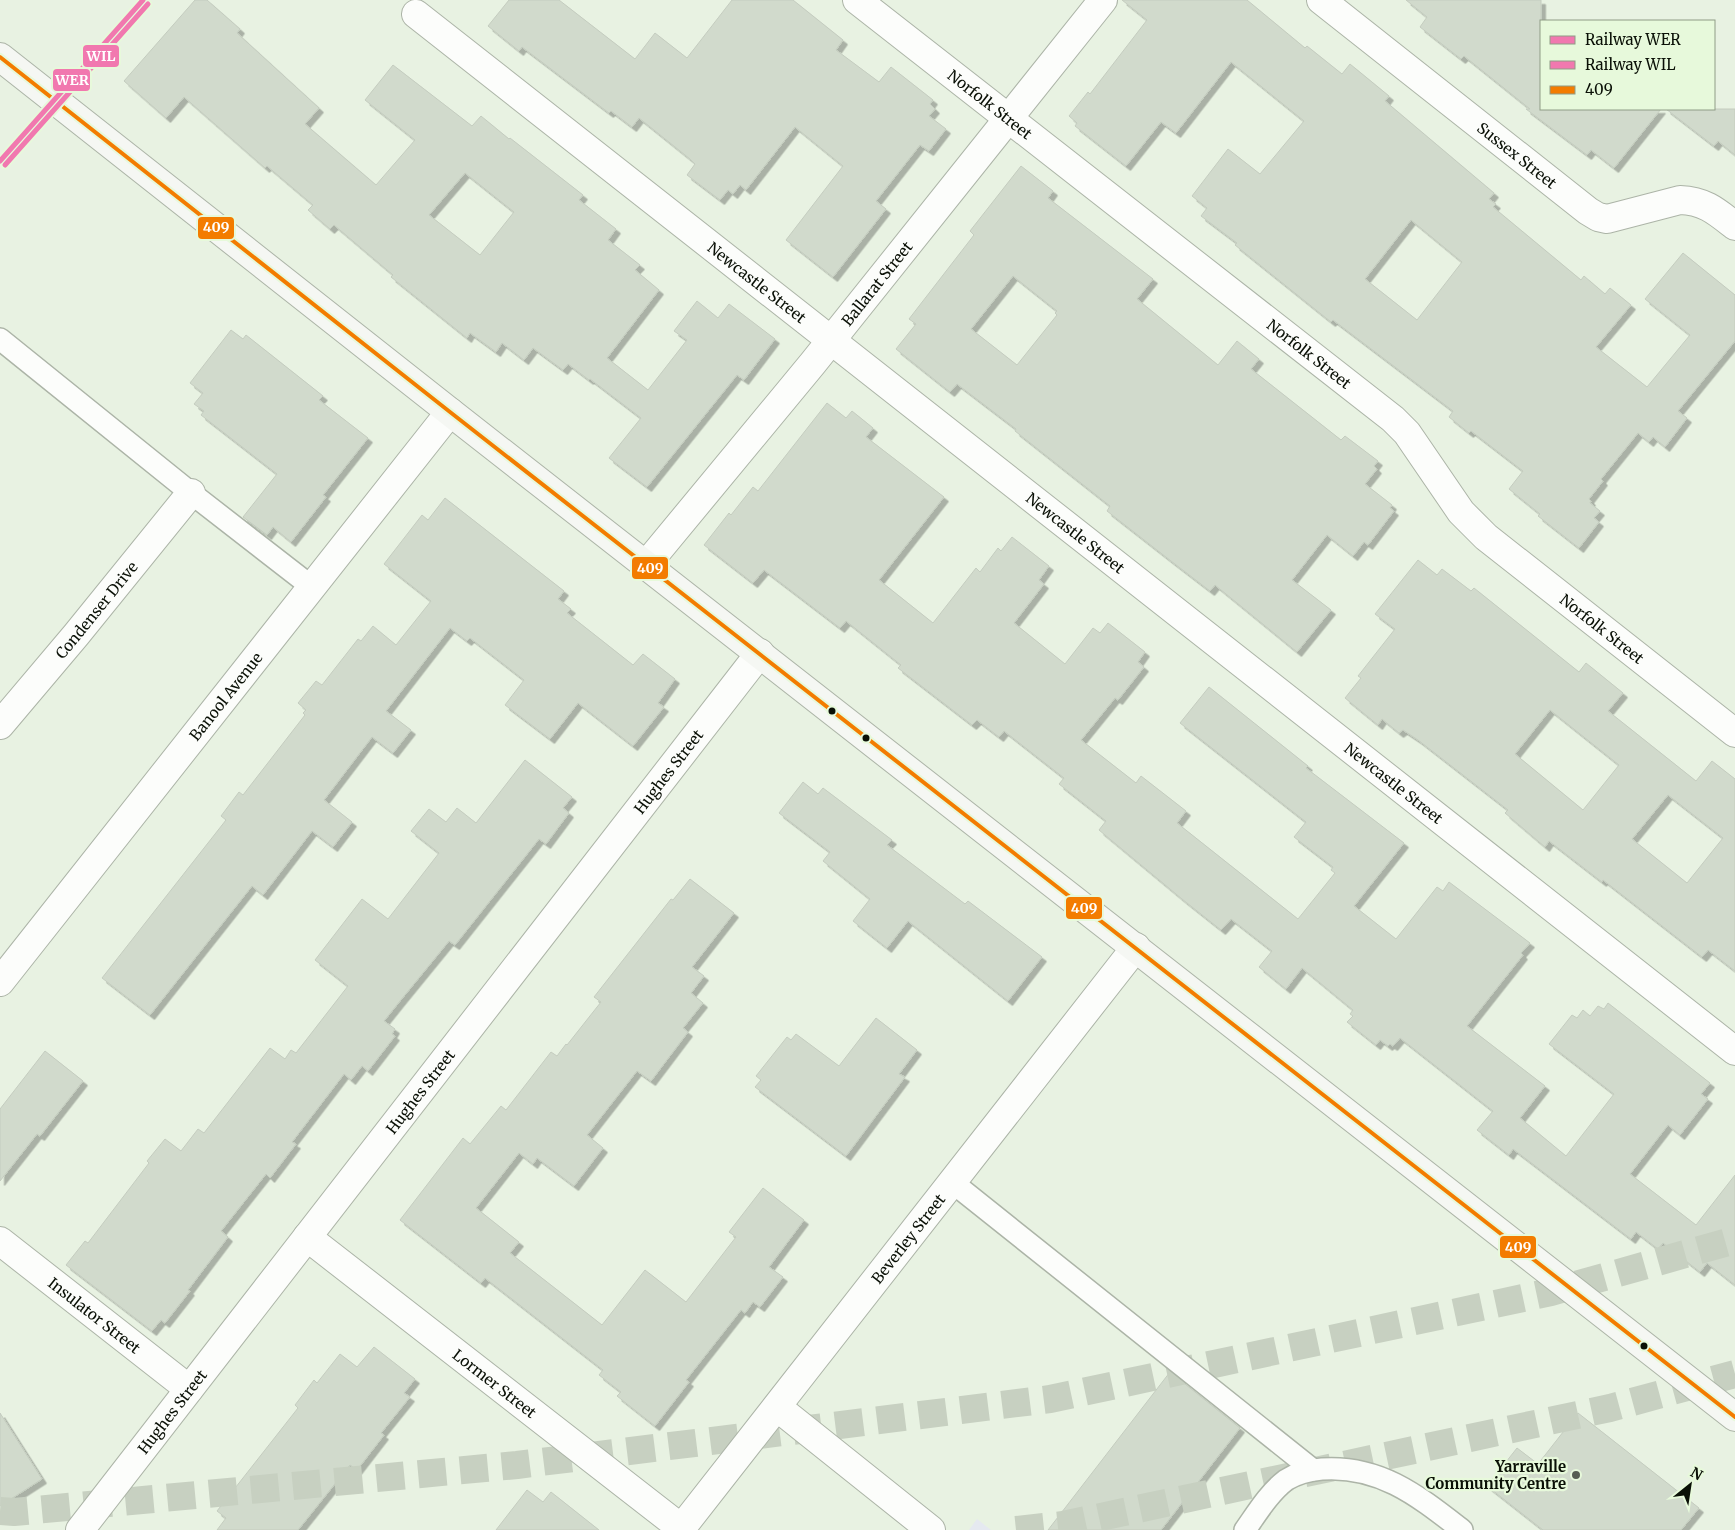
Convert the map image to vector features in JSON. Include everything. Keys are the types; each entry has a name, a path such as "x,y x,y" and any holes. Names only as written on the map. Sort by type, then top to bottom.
{"main road":[{"path":"0,56 450,412 1735,1417"}],"street":[{"name":"Norfolk Street","path":"857,0 1392,419 1407,433 1461,512 1486,537 1735,733"},
{"name":"Ballarat Street","path":"646,565 1009,120 1103,0"},
{"name":"Sussex Street","path":"1321,0 1598,217 1607,219 1680,200 1700,203 1713,208 1735,226"},
{"name":"Newcastle Street","path":"416,14 1735,1051"},
{"name":"Banool Avenue","path":"0,982 450,412"},
{"name":"Condenser Drive","path":"0,725 192,493"},
{"name":"Hughes Street","path":"80,1530 760,653"},
{"name":"Beverley Street","path":"681,1529 1136,947"},
{"name":"Lormer Street","path":"307,1237 681,1529"},
{"name":"Insulator Street","path":"0,1241 189,1389"},
{"path":"777,1407 931,1530"}],"lane":[{"path":"0,339 312,587"},
{"path":"952,1182 1313,1470"},
{"path":"1245,1530 1279,1486 1296,1475 1313,1470 1332,1469 1354,1470 1377,1475 1399,1485 1462,1530"}],"shaded area":[{"path":"977,1519 991,1530 969,1530"}],"building":[{"path":"195,0 207,0 240,29 237,33 319,108 305,124 376,185 415,140 365,100 393,65 472,126 481,116 583,195 579,200 616,229 608,240 640,265 635,270 659,290 607,358 648,390 687,340 674,331 697,301 718,318 729,304 775,339 744,380 737,375 647,487 609,458 641,418 568,364 563,370 533,348 524,360 502,343 496,352 470,333 467,338 391,277 393,275 334,225 330,229 308,210 313,205 267,166 265,168 184,97 166,118 124,81","holes":["465,173 514,212 480,255 429,215"]},
{"path":"509,0 559,0 635,59 655,33 687,58 732,0 793,0 843,40 836,50 879,82 891,67 933,100 930,104 935,109 929,116 946,129 929,151 920,145 876,201 886,209 833,277 786,240 843,166 795,127 746,190 740,185 733,194 728,190 720,200 687,175 695,164 639,118 632,127 611,111 609,113 522,47 519,51 488,26"},
{"path":"1122,0 1247,0 1305,48 1307,46 1342,74 1350,64 1389,96 1385,101 1494,193 1489,199 1496,204 1493,207 1581,280 1584,276 1605,294 1610,288 1631,305 1596,347 1647,387 1690,335 1645,299 1683,253 1735,295 1735,341 1678,411 1687,418 1665,447 1653,437 1649,442 1638,433 1601,479 1603,481 1589,499 1590,503 1600,511 1594,518 1599,522 1579,548 1538,516 1540,514 1509,489 1523,471 1471,431 1469,433 1449,417 1453,411 1333,320 1331,322 1235,245 1237,243 1201,216 1207,208 1192,196 1228,149 1260,174 1304,121 1231,62 1176,133 1161,122 1126,166 1075,126 1077,123 1069,116 1088,92 1090,94 1147,20","holes":["1411,220 1462,262 1417,320 1365,279"]},
{"path":"1406,0 1541,0 1540,110 1660,110 1614,168 1591,150 1587,155 1526,109 1530,109 1464,56 1461,59 1420,27 1427,17"},
{"path":"1735,109 1735,155 1718,141 1714,146 1667,110"},
{"path":"1021,166 1053,191 1048,198 1153,279 1137,299 1218,365 1237,341 1259,359 1251,369 1341,440 1345,436 1378,461 1374,466 1377,469 1365,484 1392,505 1390,508 1394,511 1368,545 1364,542 1353,556 1327,535 1292,580 1331,610 1297,652 1215,585 1210,591 1107,511 1110,506 1015,431 1016,429 957,384 950,392 896,349 916,324 909,319 974,235 970,231","holes":["1013,276 1057,311 1055,313 1057,315 1017,365 971,329"]},
{"path":"231,330 243,339 246,335 323,396 319,400 368,438 323,495 326,497 291,542 273,527 267,535 243,517 277,474 201,415 204,411 194,404 203,393 190,383"},
{"path":"827,403 846,418 852,411 873,428 866,437 944,497 879,580 933,623 976,568 980,572 998,548 1001,551 1012,537 1049,566 1039,580 1044,584 1014,623 1065,664 1093,628 1100,633 1108,623 1145,652 1138,662 1144,667 1118,700 1115,698 1081,740 1136,783 1141,776 1186,811 1177,823 1298,919 1335,873 1331,870 1333,867 1294,837 1306,822 1180,723 1209,687 1308,766 1306,768 1404,843 1354,906 1396,939 1437,887 1443,891 1449,882 1530,943 1521,953 1523,955 1467,1026 1545,1086 1520,1118 1566,1156 1614,1094 1549,1044 1572,1015 1577,1018 1583,1010 1590,1016 1598,1006 1604,1009 1608,1003 1710,1083 1701,1094 1708,1099 1680,1135 1668,1125 1630,1174 1696,1225 1735,1175 1735,1285 1707,1263 1700,1272 1663,1243 1658,1249 1636,1232 1631,1239 1513,1149 1509,1155 1477,1130 1493,1111 1400,1038 1393,1046 1390,1044 1388,1046 1380,1040 1376,1045 1347,1022 1353,1016 1350,1014 1353,1010 1302,968 1286,989 1259,967 1272,951 1231,919 1221,930 1182,899 1099,830 1106,821 1059,784 1064,778 1004,731 999,737 977,720 972,725 898,668 901,665 846,621 840,628 764,570 753,583 704,545 729,513 731,515 753,487 758,491"},
{"path":"445,498 564,591 558,599 571,609 567,613 633,665 643,654 675,679 658,703 664,707 633,746 578,703 550,739 505,705 524,680 470,638 467,641 450,628 386,711 411,730 393,753 372,737 324,800 352,822 333,847 312,831 263,895 252,886 150,1015 102,978 226,820 221,816 239,792 243,795 305,715 303,713 306,710 298,703 316,681 322,685 358,639 361,641 373,626 396,645 431,601 384,564 422,515 428,520"},
{"path":"1418,560 1437,575 1442,569 1471,591 1474,588 1579,672 1586,663 1623,693 1608,711 1696,781 1712,761 1735,779 1735,971 1708,950 1702,957 1603,880 1602,882 1549,841 1545,847 1505,813 1508,810 1418,740 1403,730 1399,733 1382,719 1378,725 1345,698 1361,678 1358,676 1395,629 1375,614","holes":["1550,710 1619,765 1583,810 1515,754","1668,795 1723,838 1687,883 1632,839"]},
{"path":"525,760 572,797 563,808 569,813 546,844 539,839 455,945 449,941 384,1021 395,1029 392,1034 395,1036 368,1071 362,1066 351,1080 344,1074 292,1142 296,1144 270,1178 266,1174 221,1231 228,1237 165,1323 161,1320 152,1331 66,1265 85,1241 88,1243 165,1139 181,1151 198,1129 204,1133 270,1048 285,1059 291,1050 296,1053 348,986 315,960 362,899 388,919 439,853 411,831 429,809 446,822 457,808 476,823"},
{"path":"803,782 818,794 823,788 892,840 887,845 965,904 968,901 1042,957 1008,1001 908,921 887,948 853,921 870,899 823,861 830,852 779,813"},
{"path":"690,879 734,913 692,967 704,976 691,993 703,1003 683,1028 688,1032 651,1081 637,1071 587,1135 603,1148 574,1186 537,1158 533,1164 519,1153 476,1208 519,1242 510,1253 602,1325 645,1270 686,1302 736,1237 729,1232 763,1188 804,1220 769,1267 783,1277 760,1307 753,1302 745,1313 741,1310 686,1380 689,1382 655,1426 617,1396 621,1392 599,1375 603,1370 485,1278 481,1283 400,1220 463,1138 470,1144 501,1106 506,1110 551,1052 557,1056 567,1045 601,1002 594,997 671,899 673,900"},
{"path":"876,1018 917,1050 899,1074 905,1077 846,1156 755,1087 761,1080 756,1076 787,1037 791,1040 796,1034 839,1066"},
{"path":"45,1051 83,1081 40,1136 37,1134 0,1181 0,1109"},
{"path":"374,1347 415,1379 404,1393 410,1397 381,1433 384,1435 357,1470 350,1465 298,1530 217,1530 226,1518 217,1511 298,1408 295,1405 314,1380 317,1383 340,1354 357,1367"},
{"path":"1170,1372 1240,1428 1161,1530 1048,1530"},
{"path":"0,1413 42,1479 0,1506"},
{"name":"Yarraville Community Centre","path":"1578,1413 1699,1508 1681,1530 1543,1530 1487,1486 1517,1448 1538,1464"},
{"path":"527,1490 543,1502 551,1492 599,1530 496,1530"}],"tunnel":[{"path":"0,1511 14,1512 517,1465 1050,1399 1551,1292 1735,1240"},
{"path":"1016,1530 1063,1525 1610,1408 1735,1374"}],"rail line":[{"name":"WER","path":"0,161 143,0"},
{"name":"WIL","path":"5,165 148,4"}],"transit line":[{"name":"409","path":"0,57 450,412 1735,1417"}],"place":[{"name":"Yarraville Community Centre","path":"1576,1475"}]}
